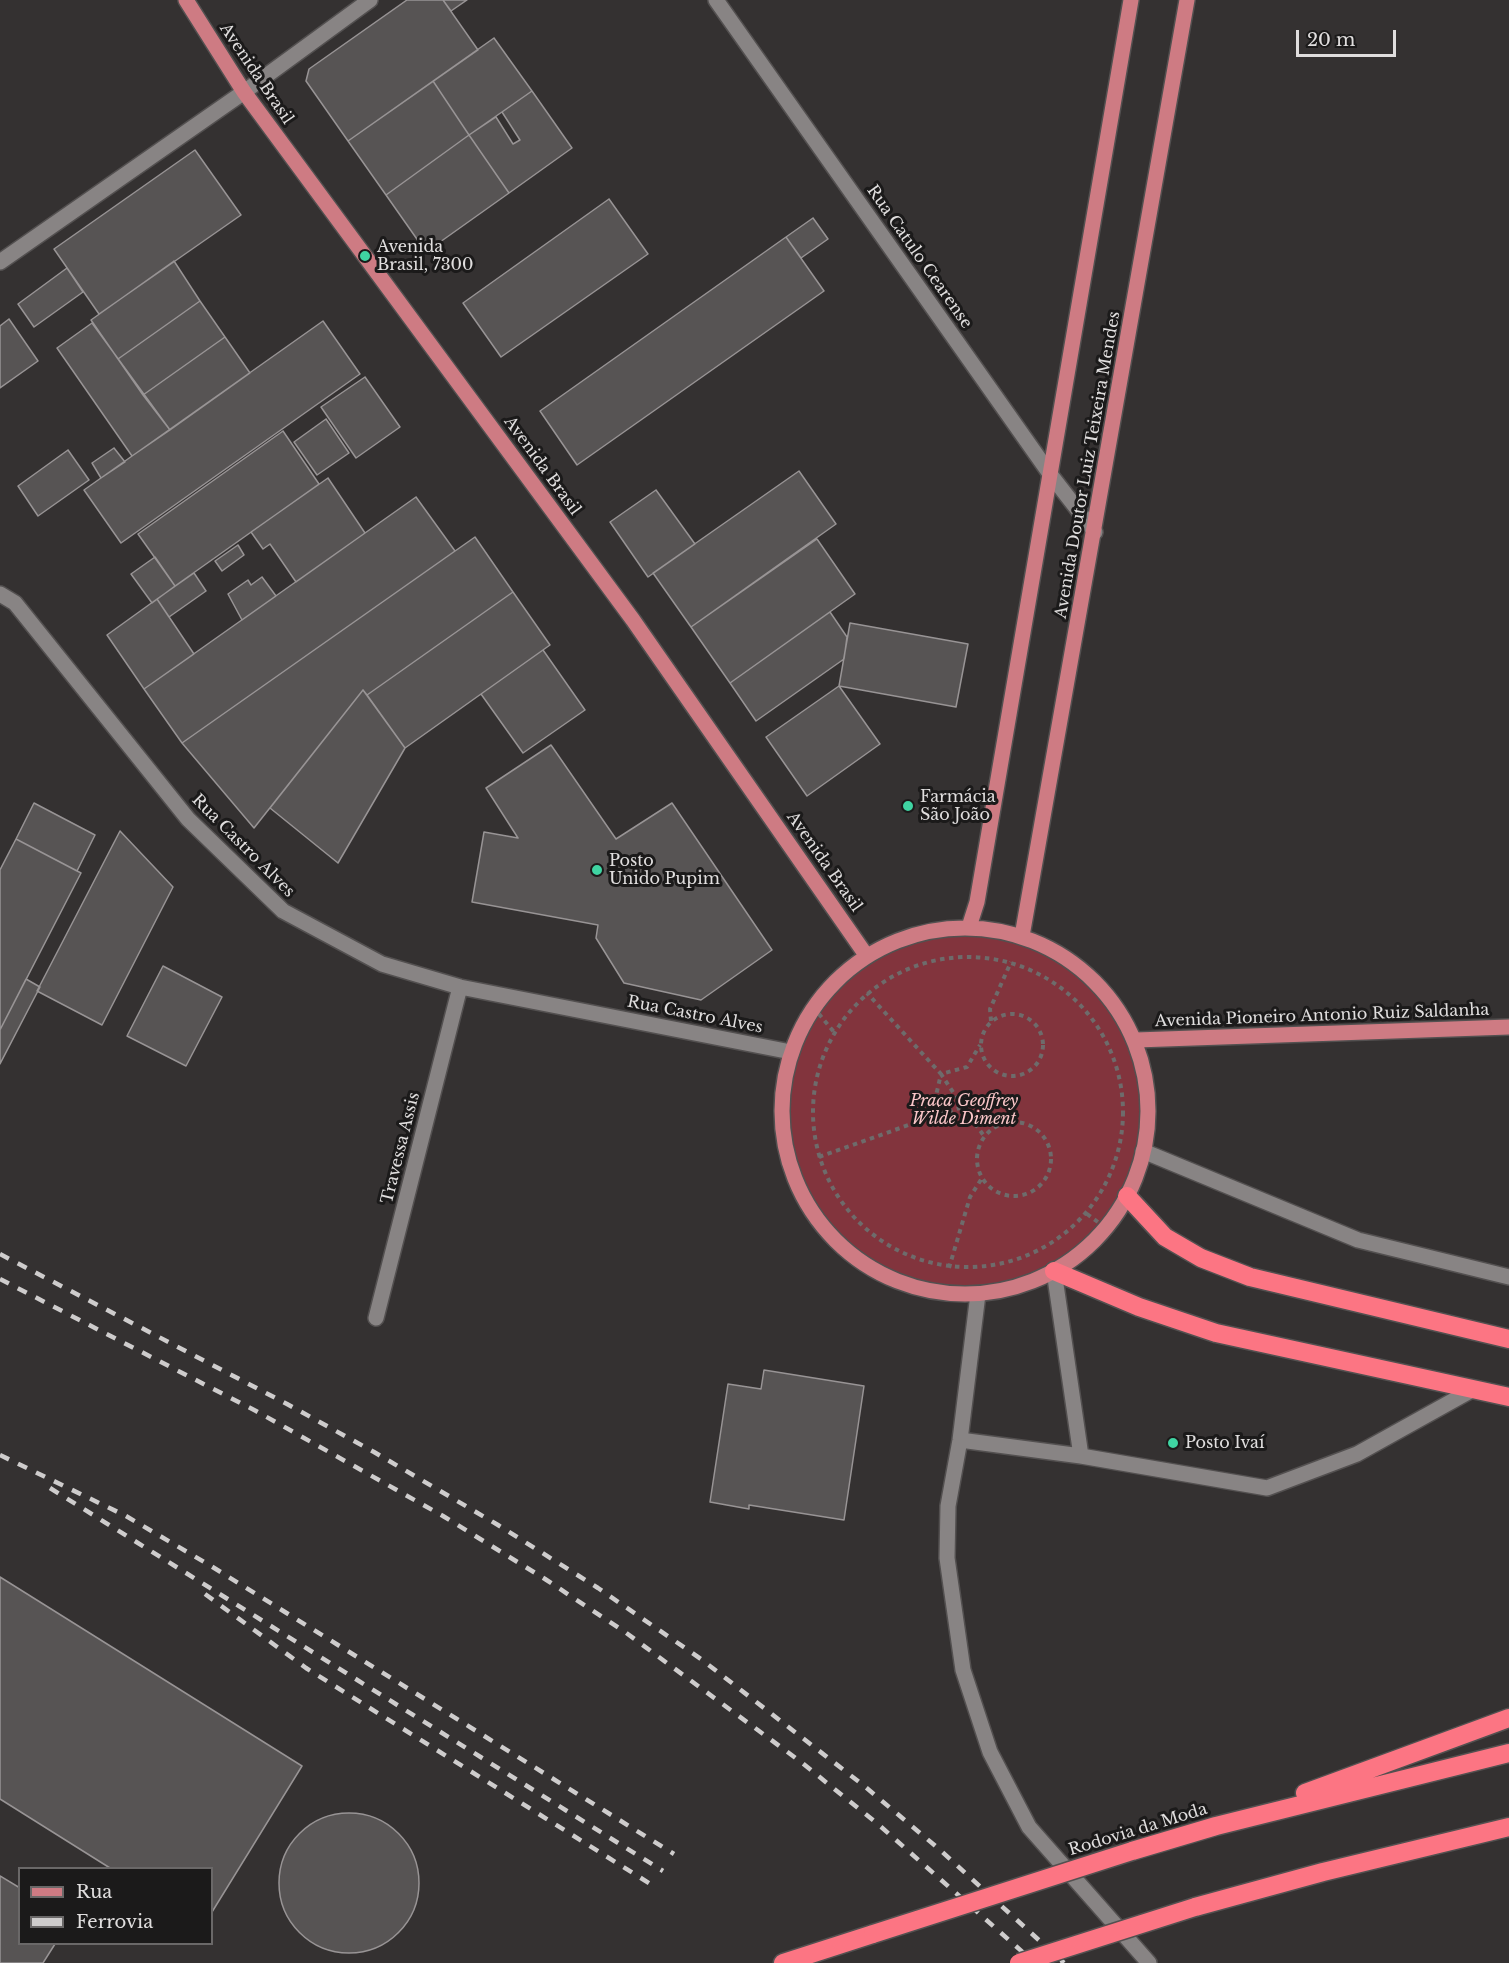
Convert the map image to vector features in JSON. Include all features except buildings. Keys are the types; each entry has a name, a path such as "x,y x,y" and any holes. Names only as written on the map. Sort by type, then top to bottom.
{"highway":[{"path":"1127,1196 1165,1237 1201,1257 1250,1277 1509,1339"},
{"path":"1054,1271 1139,1307 1216,1333 1509,1397"},
{"path":"1216,1826 1509,1718"},
{"name":"Rodovia da Moda","path":"783,1963 1216,1826 1509,1753"},
{"path":"1018,1963 1196,1907 1509,1827"}],"main road":[{"name":"Avenida Brasil","path":"186,0 244,92 633,620 866,955"},
{"path":"969,927 977,902 1131,0"},
{"name":"Avenida Doutor Luiz Teixeira Mendes","path":"1022,936 1187,0"},
{"path":"969,927 1022,936 1060,954 1093,980 1136,1040 1148,1103 1143,1151 1127,1196 1106,1227 1082,1252 1054,1271 1017,1287 978,1294 919,1289 864,1264 815,1220 791,1171 781,1111 791,1052 813,1007 837,978 866,955 916,933 969,927"},
{"name":"Avenida Pioneiro Antonio Ruiz Saldanha","path":"1136,1040 1509,1027"}],"street":[{"path":"0,262 244,92 370,0"},
{"name":"Rua Catulo Cearense","path":"716,0 1050,474 1095,532"},
{"path":"0,581 15,603"},
{"name":"Rua Castro Alves","path":"0,594 15,603 188,819 283,911 382,964 460,987 791,1052"},
{"name":"Travessa Assis","path":"376,1318 460,987"},
{"path":"1143,1151 1358,1240 1509,1277"},
{"path":"1054,1271 1081,1456"},
{"path":"978,1294 960,1440 948,1506 947,1558 963,1670 990,1752 1029,1827 1149,1963"},
{"path":"960,1440 1081,1456 1267,1488 1357,1455 1472,1390"}],"path":[{"path":"973,956 1011,962 1051,980 1085,1009 1110,1046 1122,1088 1123,1133 1111,1176 1087,1214 1059,1240 1025,1258 987,1268 949,1268 906,1256 867,1231 837,1197 819,1156 812,1114 816,1082 834,1032 849,1011 867,993 899,972 935,959 973,956"},
{"path":"991,1021 990,1009 1011,962"},
{"path":"867,993 940,1074 984,1136"},
{"path":"813,1007 834,1032"},
{"path":"940,1074 967,1066 991,1021 1000,1016 1011,1013 1021,1014 1038,1027 1043,1037 1041,1058 1026,1073 1016,1076 1006,1076 995,1072 982,1055 980,1045"},
{"path":"931,1117 940,1074"},
{"path":"819,1156 963,1107"},
{"path":"1005,1122 1030,1125 1048,1142 1051,1155 1050,1168 1045,1180 1026,1195 1013,1197 1000,1194 990,1188 982,1178 977,1168 978,1146 993,1127 1005,1122"},
{"path":"949,1268 970,1197 982,1178"},
{"path":"1087,1214 1106,1227"}],"green space":[{"name":"Praça Geoffrey Wilde Diment","path":"965,928 1001,932 1035,942 1066,959 1094,982 1117,1010 1134,1041 1144,1075 1148,1111 1144,1147 1134,1181 1117,1212 1094,1240 1066,1263 1035,1280 1001,1290 965,1294 929,1290 895,1280 864,1263 836,1240 813,1212 796,1181 786,1147 782,1111 786,1075 796,1041 813,1010 836,982 864,959 895,942 929,932"}],"railway":[{"path":"0,1254 374,1452 498,1525 598,1588 701,1659 863,1785 939,1849 1064,1963"},
{"path":"0,1279 256,1411 443,1516 545,1579 625,1632 801,1762 879,1825 1035,1963"},
{"path":"0,1455 126,1516 211,1566 674,1854"},
{"path":"50,1488 663,1871"},
{"path":"205,1594 306,1668 652,1885"}],"place":[{"name":"Avenida Brasil, 7300","path":"365,256"},
{"name":"Farmácia São João","path":"908,806"},
{"name":"Posto Unido Pupim","path":"597,870"},
{"name":"Posto Ivaí","path":"1173,1443"}]}
